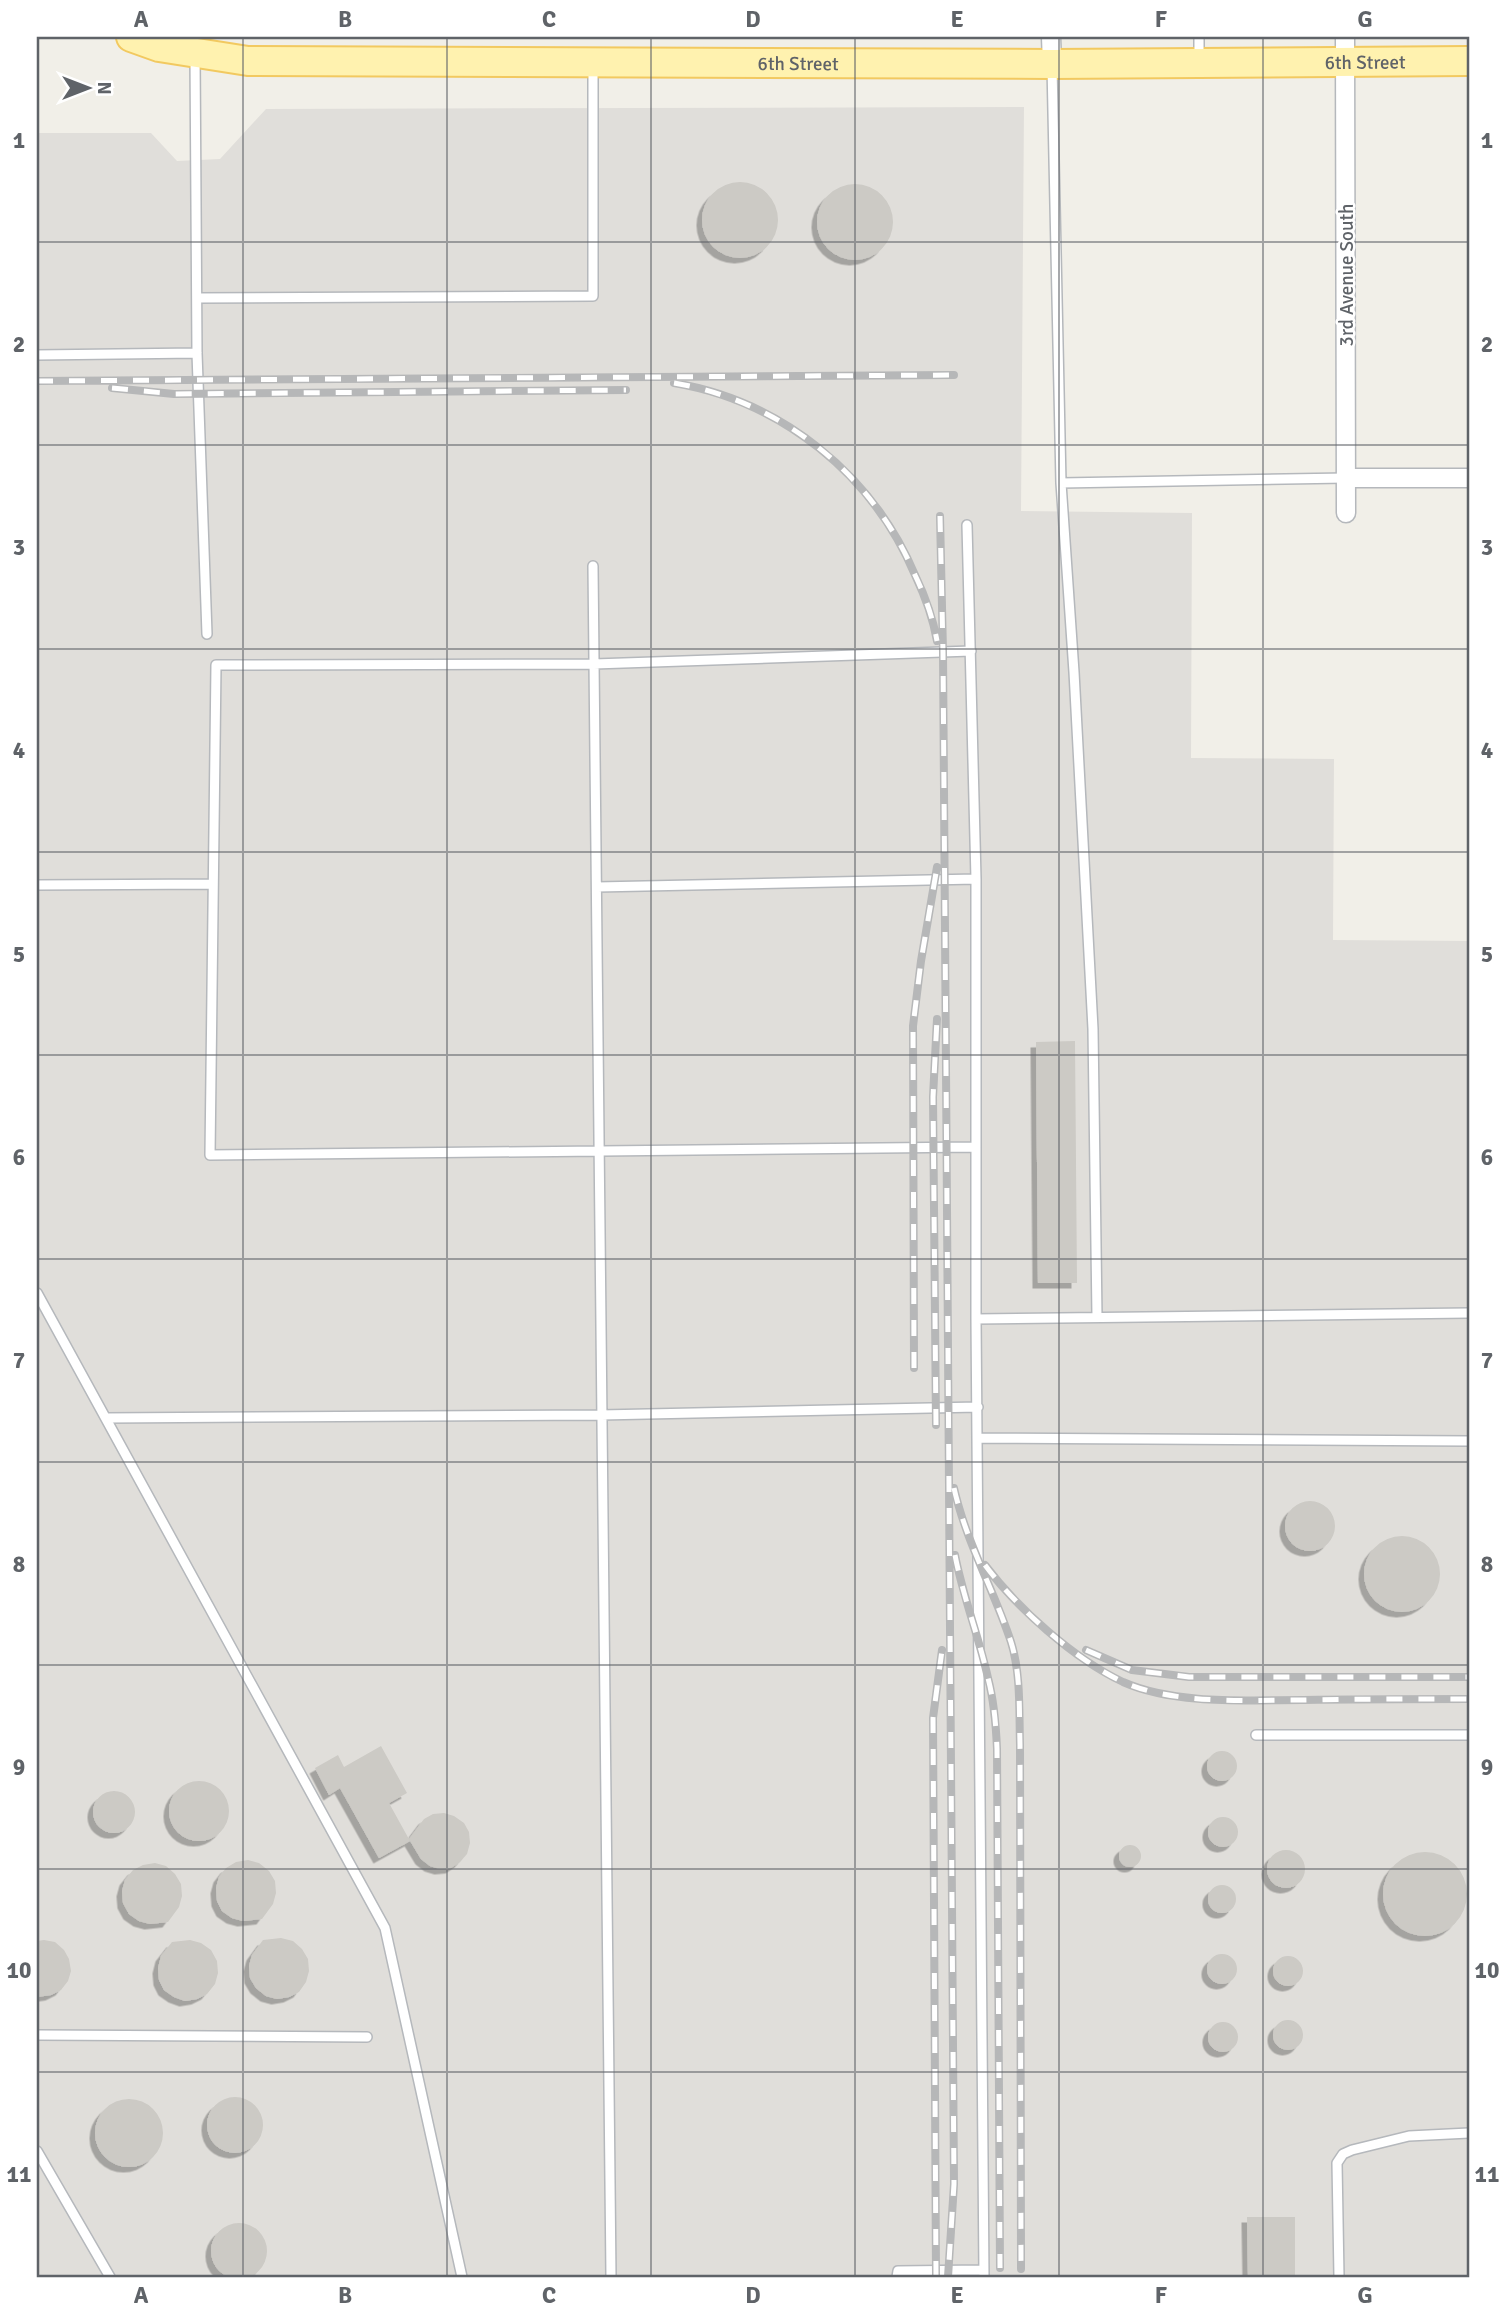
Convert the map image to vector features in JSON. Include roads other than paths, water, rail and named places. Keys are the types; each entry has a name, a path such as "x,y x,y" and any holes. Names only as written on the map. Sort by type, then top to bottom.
{"main road":[{"name":"6th Street","path":"131,37 159,47 248,61 593,62 1051,51 1345,49 1469,61"}],"street":[{"name":"3rd Avenue South","path":"1345,49 1346,513"},
{"path":"1346,478 1469,478"}],"lane":[{"path":"1051,51 1061,483 1093,1029 1097,1317"},
{"path":"195,53 197,353 206,634"},
{"path":"197,298 593,296 593,62"},
{"path":"37,355 197,353"},
{"path":"1061,483 1346,478"},
{"path":"897,2277 898,2271 984,2273 976,1319 976,879 967,525"},
{"path":"593,566 611,2277"},
{"path":"971,651 594,664 216,665 210,1155 976,1147"},
{"path":"597,887 976,879"},
{"path":"37,885 213,884"},
{"path":"37,1293 385,1928 462,2277"},
{"path":"976,1319 1469,1313"},
{"path":"106,1418 601,1415 978,1407"},
{"path":"978,1438 1469,1441"},
{"path":"1256,1735 1469,1735"},
{"path":"37,2035 367,2037"},
{"path":"1339,2277 1337,2163 1343,2154 1409,2136 1469,2133"},
{"path":"37,2151 110,2277"}],"railway":[{"path":"37,381 954,375"},
{"path":"674,383 714,392 787,425 819,448 849,475 875,505 897,539 925,599 937,641"},
{"path":"112,388 174,394 626,390"},
{"path":"940,516 954,2184 948,2277"},
{"path":"914,1368 913,1026 937,867"},
{"path":"936,1425 933,1097 937,1019"},
{"path":"954,1488 973,1547 1011,1642 1018,1680 1021,2269"},
{"path":"955,1555 990,1687 996,1731 1000,2268"},
{"path":"985,1565 1013,1598 1066,1646 1104,1672 1143,1689 1165,1695 1212,1700 1469,1699"},
{"path":"936,2277 933,1718 942,1650"},
{"path":"1086,1650 1132,1670 1189,1677 1469,1677"}]}
